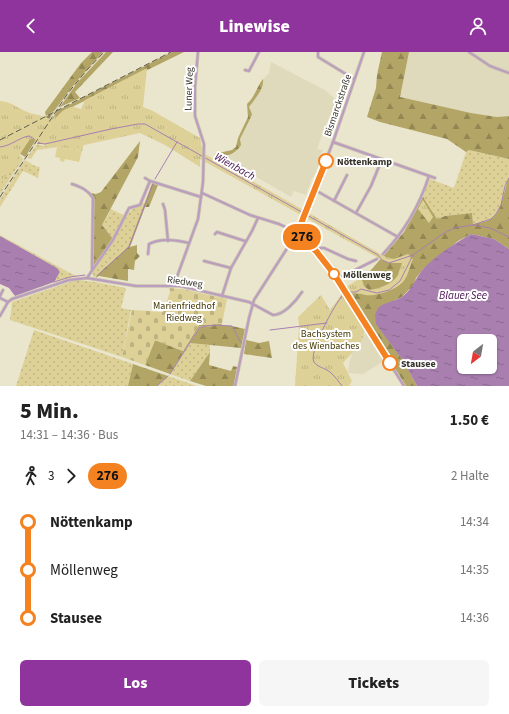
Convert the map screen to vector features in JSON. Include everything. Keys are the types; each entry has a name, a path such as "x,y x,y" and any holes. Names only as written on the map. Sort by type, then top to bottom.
{"street":[{"name":"Luner Weg","path":"174,285 198,219 202,193 205,155 204,144 195,116 195,87 198,52"},
{"path":"245,70 249,71 258,52"},
{"path":"318,52 318,57 354,79"},
{"name":"Bismarckstraße","path":"298,231 333,142 364,52"},
{"path":"469,52 490,66 509,73"},
{"path":"333,142 435,178"},
{"path":"356,214 371,186 382,159"},
{"path":"334,201 347,175"},
{"path":"382,254 398,237 407,224 422,197 429,176"},
{"path":"145,178 150,181 201,197"},
{"path":"92,270 113,240 129,208 140,205 150,181"},
{"path":"72,184 84,189 93,198 91,279"},
{"path":"315,190 398,237"},
{"path":"202,193 258,218 279,224 294,232 298,231 299,235 329,266 404,386"},
{"path":"163,204 166,210 168,241"},
{"path":"222,296 231,268 258,218"},
{"path":"215,234 216,232 246,242"},
{"path":"294,232 295,236"},
{"path":"235,386 253,303 260,288 295,236 299,235"},
{"path":"148,254 148,244 161,241 189,243"},
{"path":"316,251 320,248 324,248 356,261"},
{"path":"337,279 377,259"},
{"path":"204,261 231,268"},
{"path":"87,278 91,274"},
{"name":"Riedweg","path":"8,302 69,280 87,278 136,286 174,285 253,303"},
{"path":"0,316 8,302 0,297 3,290"},
{"path":"253,303 271,315 278,315 302,292"}],"shaded area":[{"path":"103,52 106,52 96,61 69,94 60,109 172,52 57,111 0,200 0,195 53,114 21,131 0,139 54,111 76,82"},
{"path":"409,52 509,52 509,116 497,117 471,113 399,97"},
{"path":"271,62 325,90 341,104 336,120 332,119 327,122 317,149 323,150 320,155 320,162 306,195 294,191 291,197 220,156 234,153 239,148 240,139 251,117 249,107 264,82 263,79 269,73"},
{"path":"366,332 385,360 363,374 348,373 349,363 354,349"}],"green space":[{"path":"92,52 103,52 76,82 54,111 46,116 45,112 81,63"},
{"path":"106,52 113,52 75,92 80,98 60,107 77,83"},
{"path":"172,52 184,52 62,112 41,144 37,144 57,111"},
{"path":"382,52 409,52 400,97 471,113 497,117 509,116 509,159 469,150 466,152 447,139 380,122 367,117 376,88"},
{"name":"Bachsystem des Wienbaches","path":"147,68 143,107 200,138 203,153 386,257 394,259 408,254 413,259 405,279 393,289 375,295 354,293 344,296 365,330 362,340 354,352 343,363 352,381 349,386 295,386 299,326 298,317 321,295 330,310 347,289 346,287 359,279 362,280 364,286 369,290 381,287 393,281 398,275 402,263 389,263 382,260 200,159 200,167 165,145 140,133 70,148 46,146 34,139 30,139 0,185 0,101 8,102 26,112 52,120 55,116 57,117 62,111 69,107 81,109 85,100"},
{"path":"263,79 261,90 249,107 252,114 240,139 241,145 236,151 226,156 214,154 232,150 236,147 238,138 248,117 247,104"},
{"path":"53,113 25,157 0,141"},
{"path":"86,136 82,151 57,147 37,150 31,159 27,158 37,144 45,146"},
{"path":"140,141 138,157 102,225 113,239 93,267 94,198 91,193 96,194 101,192"},
{"path":"57,147 82,151 79,162 65,159 64,162 60,161 60,158 55,157"},
{"path":"0,148 19,154 23,159 0,194"},
{"path":"469,150 509,159 509,178 505,186 501,205 491,219 473,225 472,213 445,216 437,219 423,197 430,179 454,188 466,152"},
{"path":"25,160 35,166 40,167 38,178 23,171 0,207 0,200"},
{"path":"509,178 509,249 494,239 471,234 458,241 424,268 416,278 414,284 402,297 393,301 377,324 404,362 417,386 406,386 366,322 369,325 350,290 371,270 404,232 423,197 437,219 445,216 472,213 473,224 487,221 495,216 498,211"},
{"path":"153,181 155,182 154,184 158,185 149,207 145,207 130,247 137,245 137,253 140,256 135,261 134,270 128,269 128,281 99,276 96,278 97,275 128,247"},
{"path":"423,200 433,217 429,223 418,209"},
{"path":"145,203 128,247 96,277 93,277 93,270 114,240 127,215 134,206"},
{"path":"111,209 125,216 113,239 102,225"},
{"path":"0,235 77,276 54,282 60,272 57,268"},
{"path":"77,280 126,288 121,308 131,310 122,357 10,320 12,302"},
{"name":"Marienfriedhof Riedweg","path":"169,288 182,289 227,299 222,324 199,325 183,351 155,340 145,365 122,357 132,310 163,312 170,292"},
{"path":"222,324 221,326 200,326 170,374 145,365 155,340 183,351 199,325"},
{"path":"232,326 245,329 241,348 190,343 200,327"},
{"path":"34,330 133,364 128,386 16,386"},
{"path":"246,340 259,343 269,341 272,358 244,354"},
{"path":"190,343 210,345 210,352 190,381 170,374"},
{"path":"210,352 209,365 231,371 233,366 237,367 234,386 206,386 190,381"},
{"path":"133,364 168,376 157,386 128,386"},
{"path":"168,376 197,386 158,386"}],"water":[{"name":"Blauer See","path":"471,234 494,239 509,249 509,386 417,386 404,362 376,324 375,315 381,305 402,297 424,268 453,245"},
{"path":"0,236 57,268 60,272 54,282 15,296 9,288 0,284"}],"waterway":[{"name":"Wienbach","path":"38,143 45,144 111,129 145,124 378,255 384,261 389,263 413,255"},
{"name":"Wienbach","path":"0,147 29,136 34,139"},
{"path":"155,179 177,142"},
{"path":"348,292 356,292 361,289 377,293 389,290 400,281 413,255 444,233 454,228 473,225 491,219 501,205 505,186 509,178"},
{"path":"97,276 129,247 153,184"},
{"path":"473,225 490,228 509,237"},
{"path":"54,282 70,277 85,275"},
{"path":"342,386 330,372 315,364 313,357 323,328 343,295"},
{"path":"270,330 327,323"},
{"path":"170,374 200,327 215,325 232,326 242,343"},
{"path":"157,386 168,376"}],"railway":[{"path":"0,197 68,93 104,52"},
{"path":"0,140 171,52"}],"bus line":[{"name":"276","path":"326,161 298,231 300,232 299,235 329,266 390,363"}],"place":[{"name":"Nöttenkamp","path":"326,161"},
{"name":"Möllenweg","path":"334,274"},
{"name":"Stausee","path":"390,363"}]}
